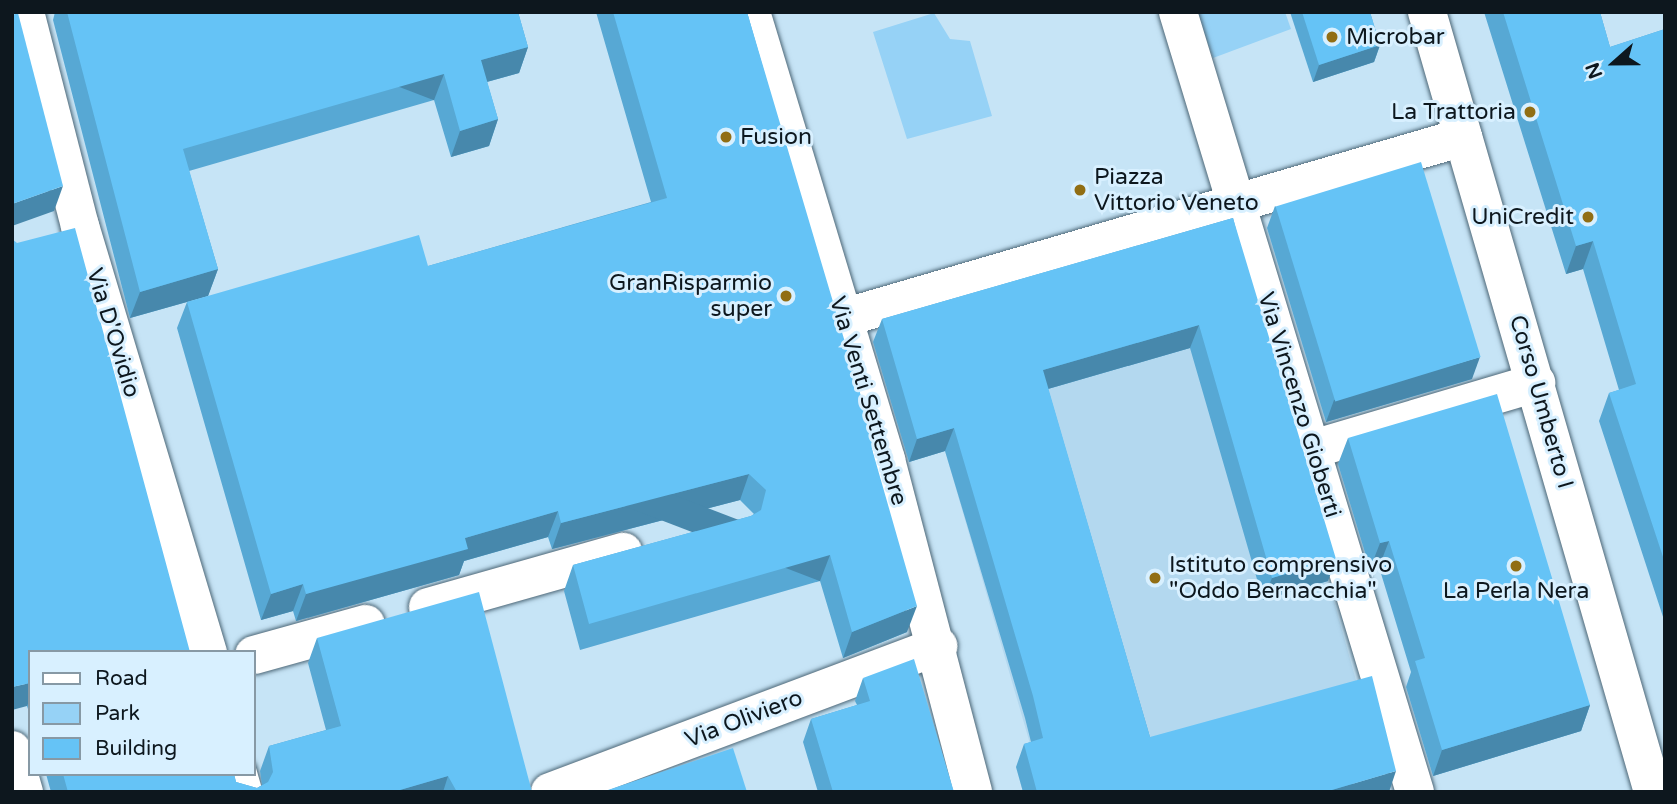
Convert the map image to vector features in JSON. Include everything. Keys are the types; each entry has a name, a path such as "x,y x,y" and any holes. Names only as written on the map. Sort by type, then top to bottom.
{"street":[{"name":"Via D'Ovidio","path":"25,12 63,232 137,410 207,650"},
{"name":"Via Venti Settembre","path":"751,12 843,318 878,481 938,646 973,792"},
{"path":"1178,12 1239,212"},
{"name":"Corso Umberto I","path":"1426,12 1653,792"},
{"path":"843,318 1239,212 1463,137"},
{"name":"Via Vincenzo Gioberti","path":"1239,212 1415,792"},
{"path":"1313,449 1536,383"},
{"path":"256,654 655,543"},
{"name":"Via Oliviero","path":"550,792 938,646"},
{"path":"12,750 24,792"}],"shaded area":[{"name":"Istituto comprensivo \"Oddo Bernacchia\"","path":"1233,238 1387,792 1023,792 1016,767 1035,761 945,451 922,458"}],"green space":[{"path":"1197,12 1285,12 1291,29 1213,58"},
{"path":"934,13 950,39 970,41 992,116 907,139 873,32"}],"building":[{"path":"67,12 518,12 528,47 481,60 498,119 460,131 444,74 183,149 218,269 140,292"},
{"path":"613,12 747,12 874,440 872,449 917,606 852,632 830,555 589,624 573,565 751,516 761,510 766,490 749,474 561,523 558,511 465,538 468,549 306,594 303,584 271,594 187,302 419,235 428,266 667,198"},
{"name":"Microbar","path":"1302,12 1370,12 1380,45 1319,65"},
{"path":"1503,12 1600,12 1610,47 1665,29 1665,563 1609,393 1636,384 1593,241 1576,246"},
{"path":"18,13 63,186 12,204 12,15"},
{"path":"1421,162 1481,357 1335,402 1276,206"},
{"path":"1233,218 1336,559 1272,578 1199,325 1043,370 1150,737 1372,676 1396,771 1325,792 1037,792 1024,744 1043,738 954,428 917,439 882,319"},
{"path":"75,228 189,650 28,650 28,683 12,687 12,239 17,243"},
{"path":"1497,394 1590,705 1442,750 1415,661 1425,658 1389,541 1380,543 1348,438"},
{"path":"479,592 532,792 457,792 448,776 393,792 68,792 64,776 234,776 236,782 257,788 268,782 273,772 269,746 341,726 317,638"},
{"path":"914,659 954,792 833,792 811,719 870,701 863,678"},
{"path":"733,748 747,792 602,792"}],"place":[{"name":"Microbar","path":"1332,37"},
{"name":"La Trattoria","path":"1530,112"},
{"name":"Fusion","path":"726,137"},
{"name":"Piazza Vittorio Veneto","path":"1080,190"},
{"name":"UniCredit","path":"1588,217"},
{"name":"GranRisparmio super","path":"786,296"},
{"name":"La Perla Nera","path":"1516,566"},
{"name":"Istituto comprensivo \"Oddo Bernacchia\"","path":"1155,578"}]}
